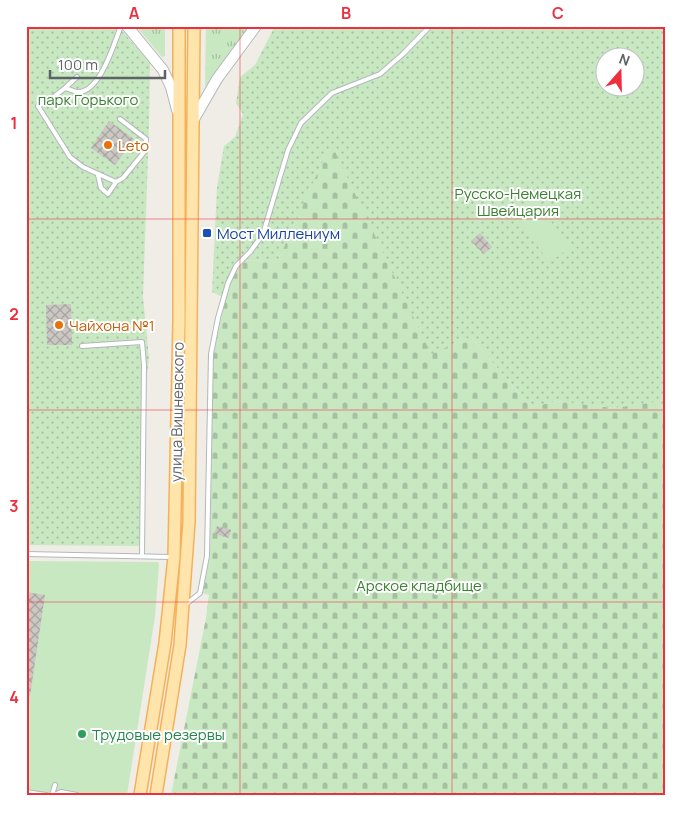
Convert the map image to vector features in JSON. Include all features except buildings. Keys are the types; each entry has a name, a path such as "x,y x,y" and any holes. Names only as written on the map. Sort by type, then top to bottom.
{"main road":[{"name":"улица Вишневского","path":"140,795 165,643 174,557 179,322 179,26"},
{"name":"улица Вишневского","path":"156,795 180,646 189,522 194,26"}],"street":[{"path":"127,26 163,70 171,87 178,117"},
{"path":"194,119 217,79 256,26"}],"lane":[{"path":"65,88 78,92 89,89 99,77 121,26"},
{"path":"184,605 200,593 207,556 211,354 218,318 228,283 236,266 263,234 288,150 301,123 332,93 380,74 403,54 430,26"},
{"path":"77,78 51,99 38,106 70,157 83,167 116,182"},
{"path":"98,174 101,188 108,194 116,182 124,178 145,151 146,139 120,119"},
{"path":"82,346 142,342 144,365 142,556"},
{"path":"26,554 174,557"},
{"path":"83,556 83,562"},
{"path":"53,795 55,785"},
{"path":"26,792 46,795"},
{"path":"53,795 61,792 77,795"}],"green space":[{"name":"парк Горького","path":"26,26 118,26 150,63 143,297 149,358 143,405 145,524 138,546 26,545"},
{"path":"136,26 165,26 165,56 162,57"},
{"path":"206,26 252,26 205,87"},
{"name":"Русско-Немецкая Швейцария","path":"275,26 666,26 666,411 655,402 613,408 558,401 531,407 471,337 431,354 331,143 278,260 234,261 227,299 212,292 217,188 224,146 235,137 243,114 236,103 240,77 255,65"},
{"name":"Арское кладбище","path":"331,142 431,353 471,337 531,407 558,401 613,408 655,402 666,411 666,795 171,795 209,595 203,593 210,556 213,354 234,261 278,260"},
{"path":"533,197 570,248 549,262 513,211"},
{"name":"Трудовые резервы","path":"26,561 158,562 155,616 127,795 26,795"}],"place":[{"name":"Leto","path":"108,145"},
{"name":"Мост Миллениум","path":"207,233"},
{"name":"Чайхона №1","path":"59,325"},
{"name":"Трудовые резервы","path":"82,734"}]}
